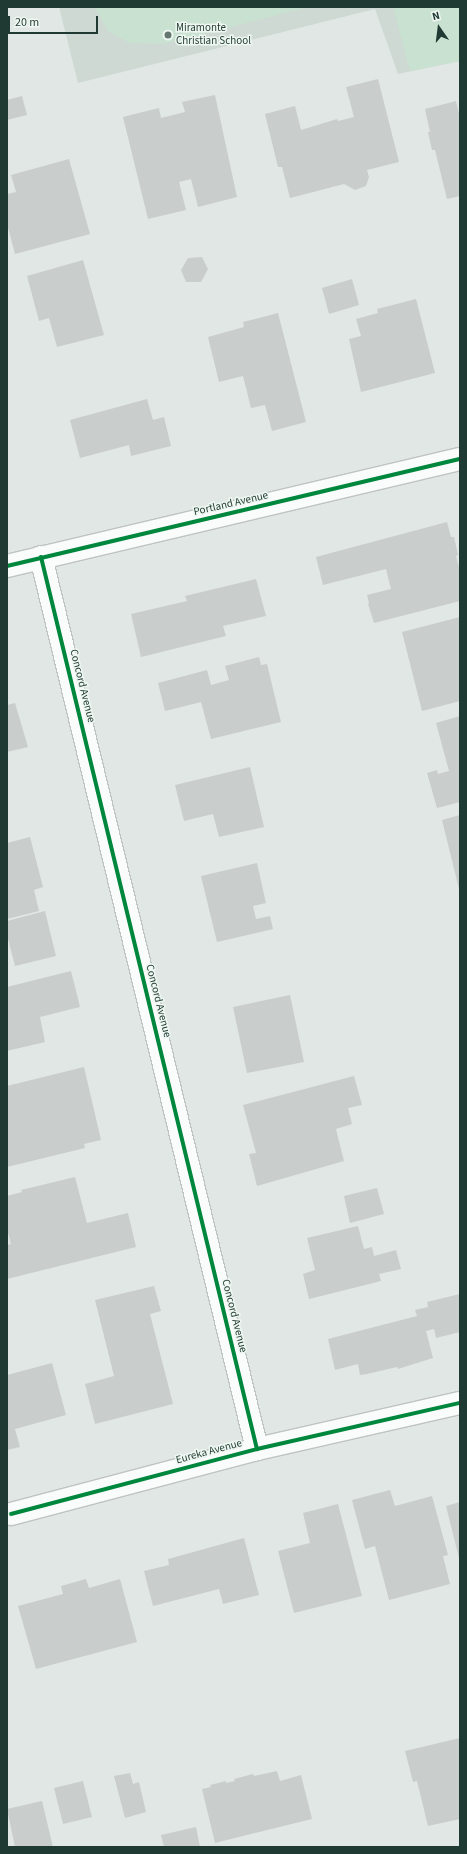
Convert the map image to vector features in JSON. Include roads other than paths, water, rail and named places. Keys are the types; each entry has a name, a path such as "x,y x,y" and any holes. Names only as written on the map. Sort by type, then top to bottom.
{"street":[{"name":"Portland Avenue","path":"7,566 460,460"},
{"name":"Concord Avenue","path":"41,557 257,1449"},
{"name":"Eureka Avenue","path":"11,1514 257,1449 460,1402"}],"place":[{"name":"Miramonte Christian School","path":"168,35"}]}
